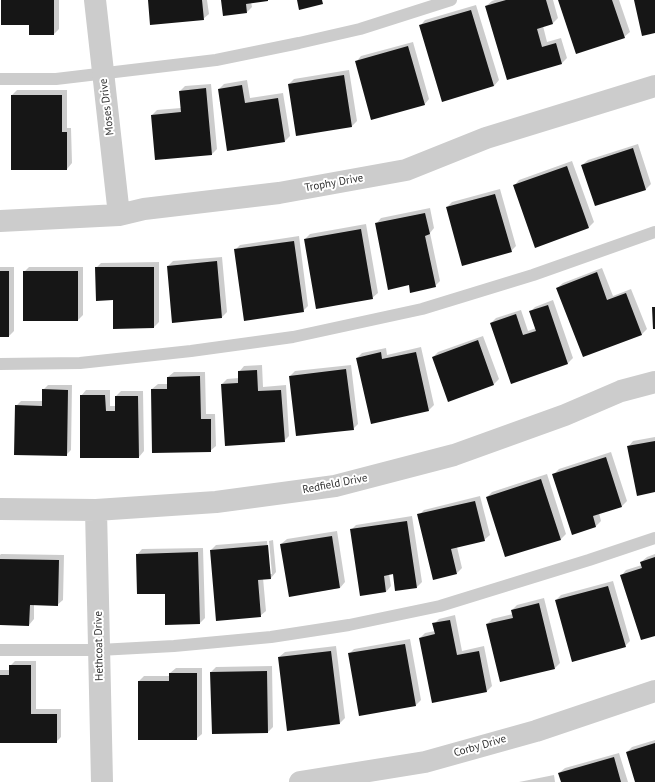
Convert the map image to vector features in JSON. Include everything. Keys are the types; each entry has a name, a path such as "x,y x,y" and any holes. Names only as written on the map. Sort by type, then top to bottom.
{"street":[{"name":"Moses Drive","path":"95,0 120,215"},
{"name":"Trophy Drive","path":"0,221 120,215 144,209 279,193 406,170 486,138 655,86"},
{"name":"Redfield Drive","path":"0,510 96,510 216,502 335,486 454,455 565,415 621,391 655,382"},
{"name":"Hethcoat Drive","path":"96,510 102,782"},
{"name":"Corby Drive","path":"300,782 425,762 536,731 655,691"}],"lane":[{"path":"0,79 56,79 103,72 216,60 360,29 451,0"},
{"path":"0,364 80,363 191,351 292,337 422,308 534,275 655,232"},
{"path":"0,650 99,650 174,646 271,637 349,625 440,606 655,538"}],"building":[{"path":"1,0 54,0 54,35 29,35 29,25 1,25"},
{"path":"148,0 202,0 204,20 150,25"},
{"path":"221,0 268,1 246,4 247,13 223,16"},
{"path":"297,0 322,0 323,4 299,10"},
{"path":"506,0 546,0 553,24 537,29 542,47 556,43 562,64 507,80 485,6"},
{"path":"558,0 612,0 625,38 576,54"},
{"path":"634,0 655,0 655,33 642,36"},
{"path":"471,10 494,86 442,102 419,25"},
{"path":"408,46 425,105 371,120 355,61"},
{"path":"344,75 352,127 296,136 288,84"},
{"path":"242,85 245,103 278,98 285,142 227,151 218,89"},
{"path":"206,88 212,155 155,160 151,115 181,112 179,91"},
{"path":"11,95 62,95 62,132 67,132 67,170 11,170"},
{"path":"633,148 646,190 595,206 581,165"},
{"path":"567,166 589,228 535,248 513,185"},
{"path":"495,194 512,252 462,266 446,207"},
{"path":"425,213 430,234 425,236 436,287 410,293 409,285 388,290 375,223"},
{"path":"361,229 373,299 316,309 304,239"},
{"path":"294,241 304,312 244,321 234,249"},
{"path":"217,261 222,318 172,323 167,266"},
{"path":"95,267 154,267 154,328 113,329 113,300 96,301"},
{"path":"0,271 9,271 9,337 0,337"},
{"path":"23,271 78,271 78,321 23,321"},
{"path":"597,272 607,300 626,293 642,335 583,357 556,288"},
{"path":"548,305 568,364 511,384 490,323 516,314 523,335 536,331 529,311"},
{"path":"652,307 655,307 655,329 653,329"},
{"path":"478,340 494,385 448,402 432,357"},
{"path":"381,352 382,359 416,352 429,411 371,424 356,358"},
{"path":"346,369 354,430 296,436 289,376"},
{"path":"257,370 258,391 281,390 285,442 225,446 221,384 238,383 238,371"},
{"path":"200,376 201,419 211,419 211,452 152,453 151,389 167,389 167,377"},
{"path":"42,389 68,390 67,456 14,455 15,405 42,406"},
{"path":"80,395 105,395 106,411 115,411 115,396 138,396 139,458 80,458"},
{"path":"655,441 655,492 637,496 627,446"},
{"path":"606,457 622,507 593,516 596,527 572,535 552,474"},
{"path":"541,479 561,540 505,557 486,497"},
{"path":"475,501 485,541 451,549 457,574 433,580 417,514"},
{"path":"407,521 417,588 395,591 393,574 384,576 386,592 360,596 350,529"},
{"path":"332,536 340,588 289,597 280,544"},
{"path":"268,545 271,579 258,580 261,617 216,621 210,550"},
{"path":"198,552 200,624 165,625 165,594 137,594 136,554"},
{"path":"655,557 655,636 641,640 620,575 642,568 640,562"},
{"path":"0,559 59,560 58,606 30,605 29,626 0,625"},
{"path":"608,586 626,647 572,662 555,600"},
{"path":"539,603 555,669 500,682 486,624 513,618 511,610"},
{"path":"450,620 457,655 479,651 487,692 432,703 419,638 435,634 432,623"},
{"path":"405,644 416,706 359,716 348,653"},
{"path":"331,651 340,724 287,731 278,657"},
{"path":"9,665 31,665 31,714 57,714 57,743 0,743 0,675 9,675"},
{"path":"267,671 268,733 212,734 210,672"},
{"path":"169,673 197,673 197,740 138,740 138,681 169,681"},
{"path":"655,743 655,782 635,782 626,752"},
{"path":"614,757 621,782 561,782 558,773"}]}
